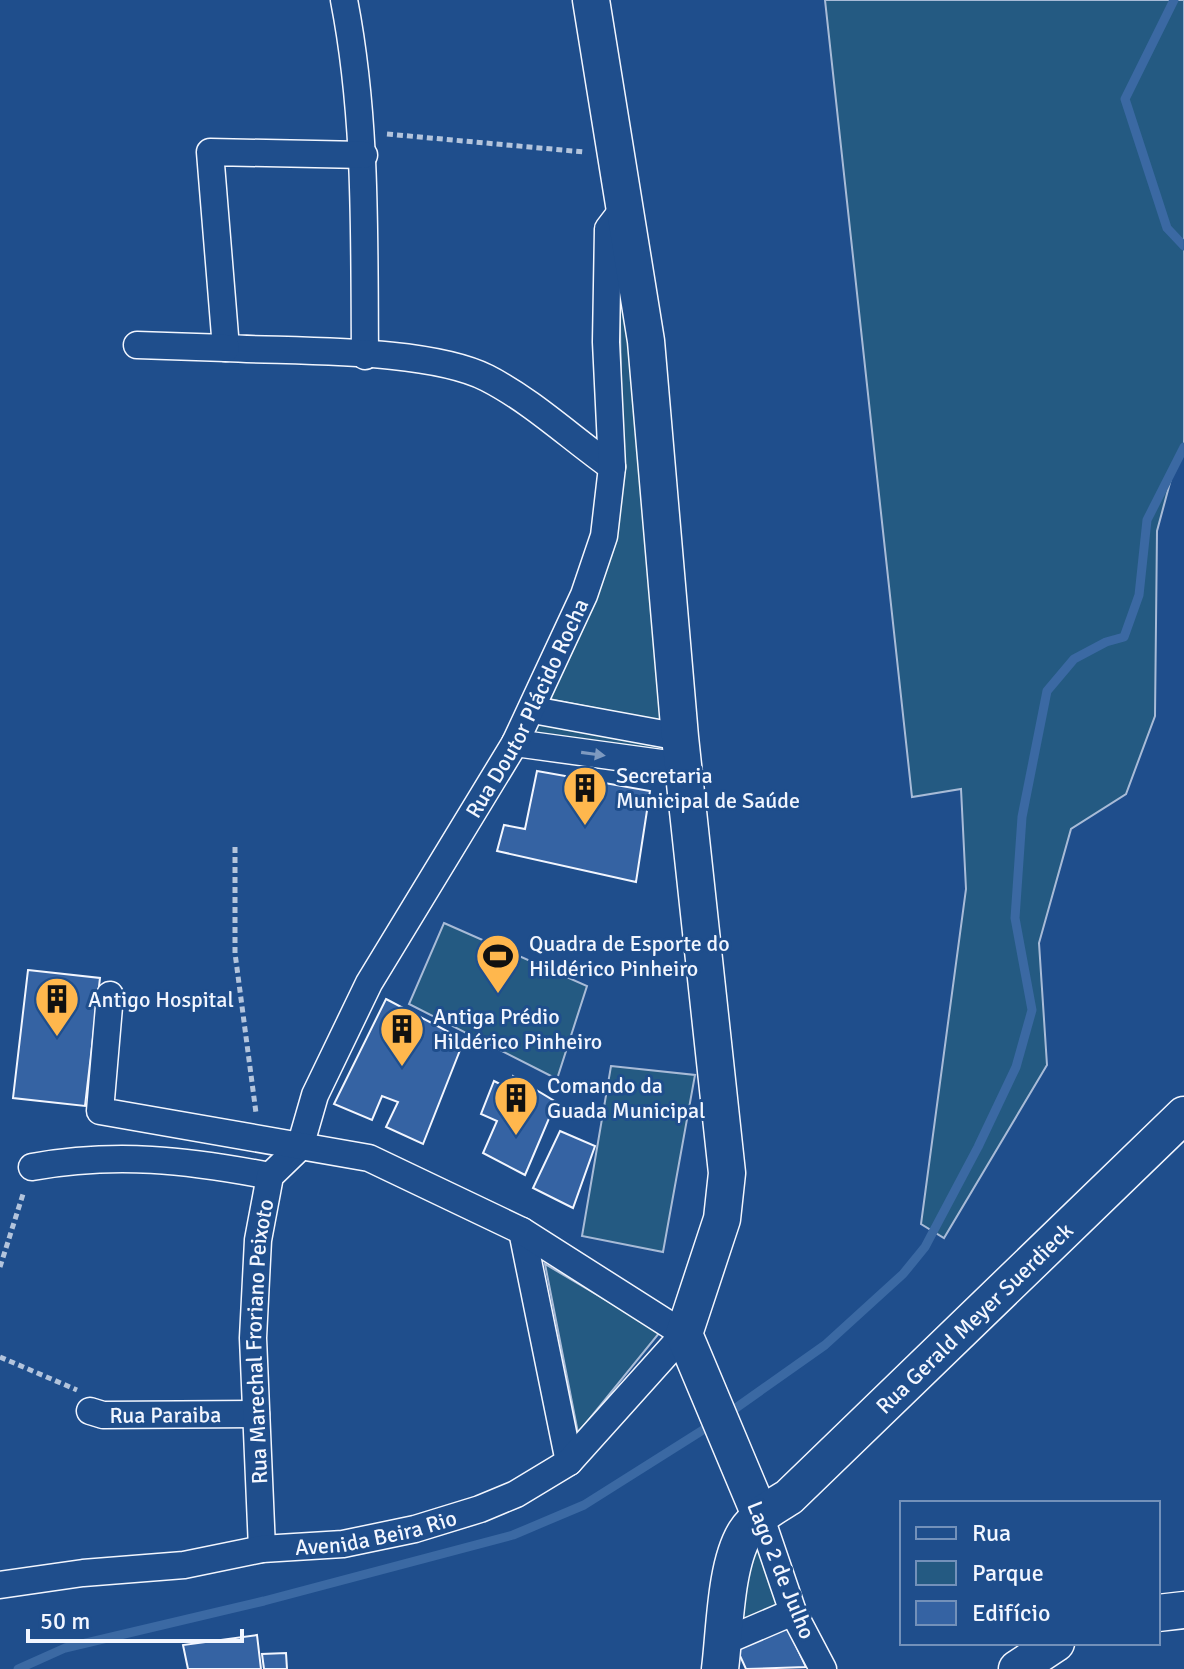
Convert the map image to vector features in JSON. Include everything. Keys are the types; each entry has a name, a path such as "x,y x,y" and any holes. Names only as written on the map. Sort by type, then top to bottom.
{"street":[{"path":"344,0 354,51 363,144 365,356"},
{"path":"110,995 100,1111 369,1158 522,1231 684,1334 722,1219 727,1173 681,751 646,341 591,0"},
{"path":"226,348 210,152 363,144"},
{"name":"Rua Doutor Plácido Rocha","path":"300,1147 315,1095 369,983 515,743 584,595 604,536 612,467 606,342 608,229 624,208"},
{"path":"137,345 429,360 486,377 612,467"},
{"path":"533,710 681,751"},
{"path":"515,743 681,751"},
{"name":"Rua Gerald Meyer Suerdieck","path":"760,1515 789,1497 1184,1115"},
{"name":"Rua Marechal Froriano Peixoto","path":"262,1549 254,1286 270,1176 300,1147"},
{"path":"32,1167 113,1157 204,1164 270,1176"},
{"path":"522,1231 569,1462"},
{"name":"Lago 2 de Julho","path":"684,1334 760,1515 793,1612 823,1669"},
{"name":"Avenida Beira Rio","path":"0,1585 83,1573 184,1565 262,1549 343,1544 415,1529 516,1494 569,1462 684,1334"},
{"name":"Rua Paraiba","path":"90,1411 103,1415 256,1414"},
{"path":"722,1656 737,1554 745,1533 760,1515"},
{"path":"1160,1613 1184,1610"},
{"path":"722,1656 793,1612"},
{"path":"1017,1669 1053,1645"}],"path":[{"path":"363,144 615,153"},
{"path":"235,847 235,953 261,1141"},
{"path":"0,1267 32,1167"},
{"name":"Rua Paraiba","path":"0,1357 75,1388 90,1411"}],"green space":[{"path":"825,0 1184,0 1184,451 1175,464 1157,531 1155,716 1126,794 1071,829 1039,943 1047,1065 944,1238 921,1224 966,889 961,789 912,797"},
{"path":"619,255 669,723 549,699 622,463"},
{"path":"539,721 666,744 667,755 532,738"},
{"name":"Quadra de Esporte do Hildérico Pinheiro","path":"444,923 587,986 557,1079 409,1004"},
{"path":"611,1066 695,1075 663,1252 582,1236"},
{"path":"545,1264 660,1332 578,1433"},
{"path":"758,1548 783,1609 737,1628 753,1549"}],"building":[{"name":"Secretaria Municipal de Saúde","path":"537,771 650,791 636,882 497,851 504,825 525,829"},
{"name":"Antigo Hospital","path":"28,970 100,978 85,1106 13,1098"},
{"name":"Antiga Prédio Hildérico Pinheiro","path":"386,999 464,1040 423,1144 386,1127 398,1102 382,1096 372,1120 334,1104"},
{"name":"Comando da Guada Municipal","path":"513,1076 556,1102 525,1175 483,1153 497,1121 481,1114 494,1081 508,1088"},
{"path":"560,1131 595,1146 573,1208 533,1188"},
{"path":"784,1620 806,1667 746,1669 736,1647"},
{"path":"257,1635 261,1669 188,1669 183,1645"},
{"path":"286,1653 287,1669 264,1669 262,1654"}],"waterway":[{"path":"1174,0 1125,99 1167,228 1184,246"},
{"path":"726,1415 825,1345 903,1274 925,1247 1016,1067 1032,1010 1015,918 1022,817 1047,691 1074,659 1106,642 1124,637 1139,595 1147,520 1184,447"},
{"path":"18,1669 65,1648 264,1601 513,1535 584,1505 714,1423"}],"place":[{"name":"Secretaria Municipal de Saúde","path":"585,827"},
{"name":"Quadra de Esporte do Hildérico Pinheiro","path":"498,995"},
{"name":"Antigo Hospital","path":"57,1038"},
{"name":"Antiga Prédio Hildérico Pinheiro","path":"402,1068"},
{"name":"Comando da Guada Municipal","path":"516,1137"}]}
